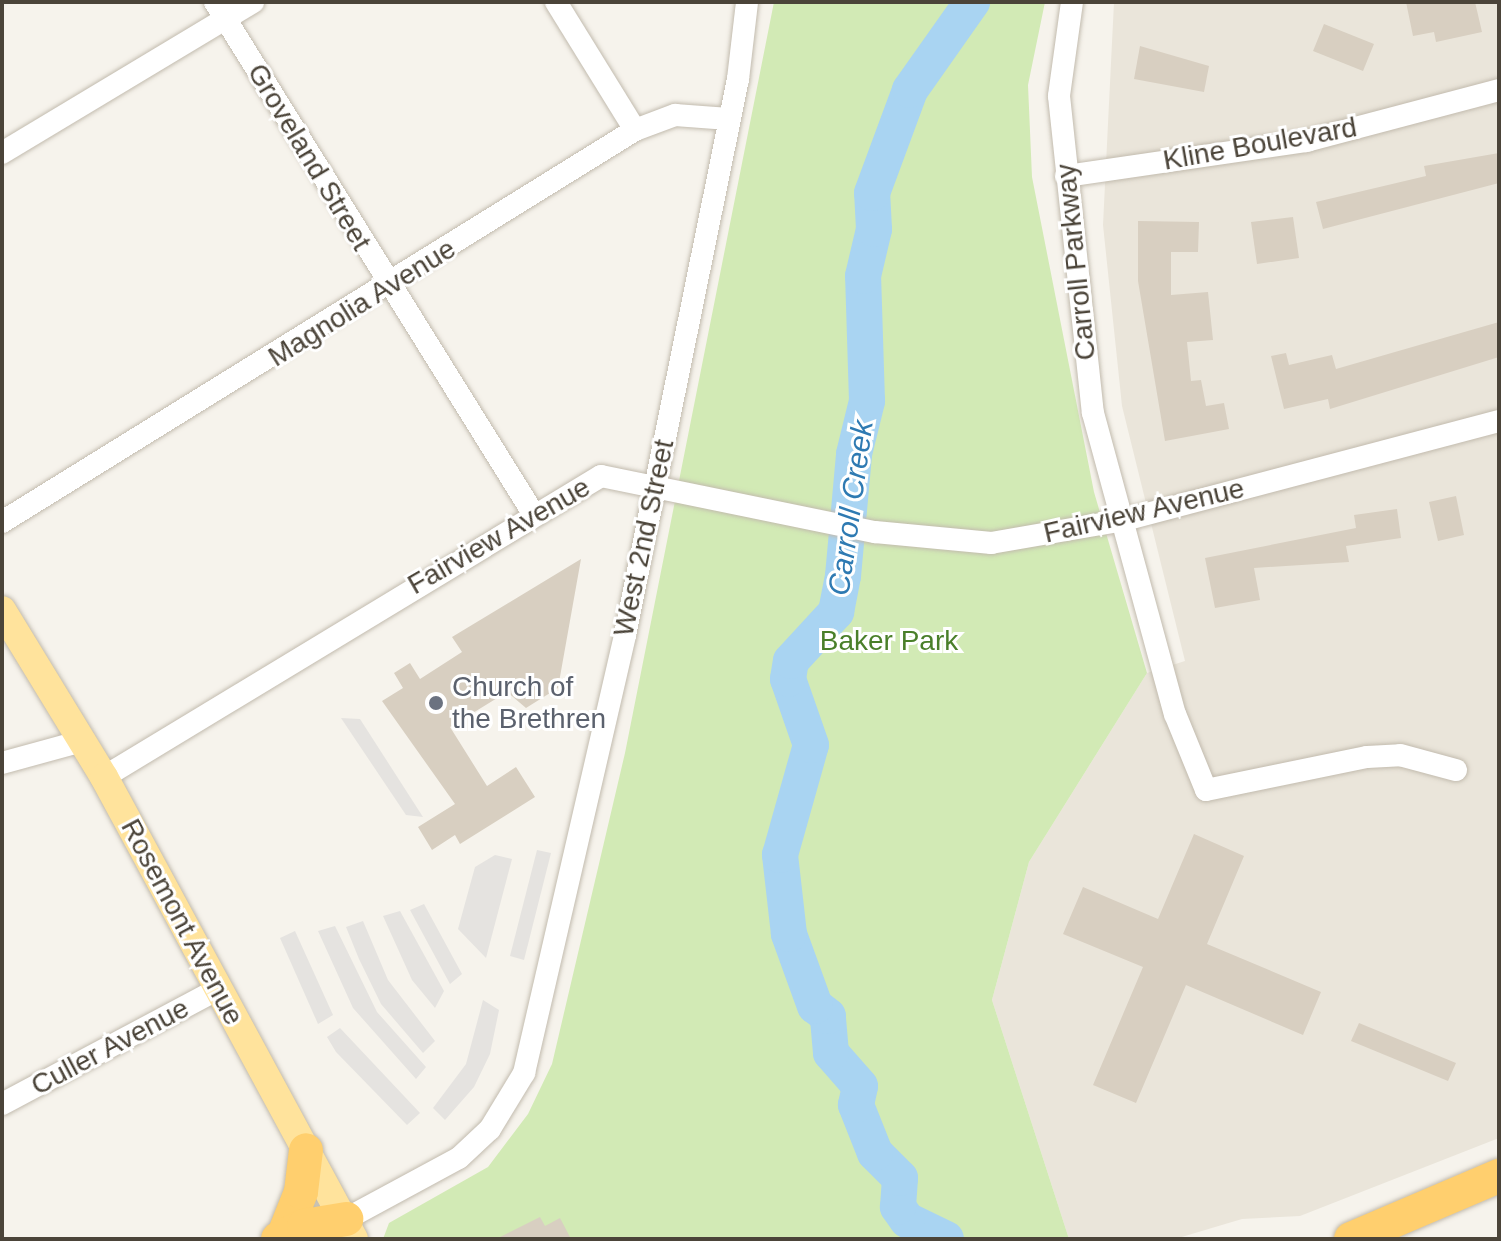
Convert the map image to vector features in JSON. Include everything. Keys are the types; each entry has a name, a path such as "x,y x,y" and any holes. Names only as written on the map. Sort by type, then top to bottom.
{"highway":[{"path":"280,1238 301,1192 306,1150"},
{"path":"1351,1239 1499,1176"},
{"path":"280,1238 350,1229"},
{"path":"317,1239 350,1229"}],"main road":[{"name":"Rosemont Avenue","path":"2,610 104,777 350,1229"}],"street":[{"path":"2,153 220,11 253,2"},
{"path":"556,2 635,130"},
{"name":"West 2nd Street","path":"350,1229 459,1158 490,1129 524,1073 655,486 729,119 747,2"},
{"name":"Carroll Parkway","path":"1072,2 1059,96 1093,413 1175,714 1206,790 1367,757 1400,755 1456,770"},
{"name":"Groveland Street","path":"220,11 389,288 533,513"},
{"name":"Kline Boulevard","path":"1066,176 1306,141 1499,90"},
{"name":"Magnolia Avenue","path":"2,522 389,288 635,130 675,115 729,119"},
{"name":"Fairview Avenue","path":"104,777 533,513 601,476 875,532 991,543 1124,520 1499,421"},
{"path":"2,763 82,741"},
{"name":"Culler Avenue","path":"2,1104 218,989"}],"shaded area":[{"path":"1114,2 1499,2 1499,1138 1300,1216 1242,1219 1175,1239 1069,1239 992,1000 1029,862 1147,673 1185,661 1122,406 1103,225"},
{"path":"341,718 360,719 423,817 406,815"},
{"path":"537,850 551,853 524,960 510,956"},
{"path":"495,855 512,859 486,958 458,929 475,867"},
{"path":"424,904 462,974 450,984 410,910"},
{"path":"400,911 444,991 435,1008 412,980 383,916"},
{"path":"363,921 388,980 435,1041 423,1053 381,1004 359,959 346,927"},
{"path":"335,926 377,1012 426,1067 416,1079 353,1008 318,931"},
{"path":"295,931 333,1015 318,1024 280,938"},
{"path":"483,1000 499,1010 490,1054 474,1087 445,1120 433,1108 466,1064"},
{"path":"340,1028 420,1113 407,1125 336,1052 327,1037"}],"green space":[{"name":"Baker Park","path":"774,2 1045,2 1028,85 1032,177 1094,492 1147,673 1029,862 992,1000 1069,1239 383,1239 389,1223 488,1167 528,1114 552,1064 625,753"}],"building":[{"path":"1406,2 1475,2 1482,32 1436,42 1434,32 1413,36"},
{"path":"1324,24 1374,44 1363,71 1313,51"},
{"path":"1140,46 1209,66 1204,92 1134,79"},
{"path":"1499,153 1499,183 1323,229 1316,202 1426,176 1424,166"},
{"path":"1293,217 1299,258 1257,264 1251,222"},
{"path":"1138,221 1199,222 1198,252 1171,252 1171,295 1208,292 1213,340 1187,342 1191,381 1201,380 1206,406 1224,403 1229,429 1165,441 1138,281"},
{"path":"1499,322 1499,357 1330,409 1328,399 1284,409 1271,356 1286,353 1289,365 1332,355 1336,369"},
{"path":"1456,496 1464,535 1438,541 1429,502"},
{"path":"1397,509 1401,538 1346,546 1349,562 1254,568 1260,600 1215,608 1205,558 1356,528 1354,515"},
{"name":"Church of the Brethren","path":"581,559 558,688 526,708 507,692 450,727 487,786 516,767 535,797 460,844 455,835 432,850 418,827 455,804 382,701 403,688 394,673 410,663 420,679 462,652 452,637"},
{"path":"1194,834 1244,856 1207,944 1321,992 1303,1035 1186,985 1136,1103 1093,1085 1143,967 1063,934 1083,887 1158,919"},
{"path":"1359,1023 1456,1063 1448,1081 1351,1041"},
{"path":"540,1217 545,1226 560,1218 571,1239 496,1239"}],"waterway":[{"name":"Carroll Creek","path":"946,1239 907,1220 898,1207 900,1178 875,1153 856,1105 860,1086 831,1053 828,1016 815,1006 789,934 780,855 811,745 788,679 791,661 836,612 843,576 854,454 867,401 863,276 874,229 872,193 910,90 972,2"}],"place":[{"name":"Church of the Brethren","path":"436,703"}]}
